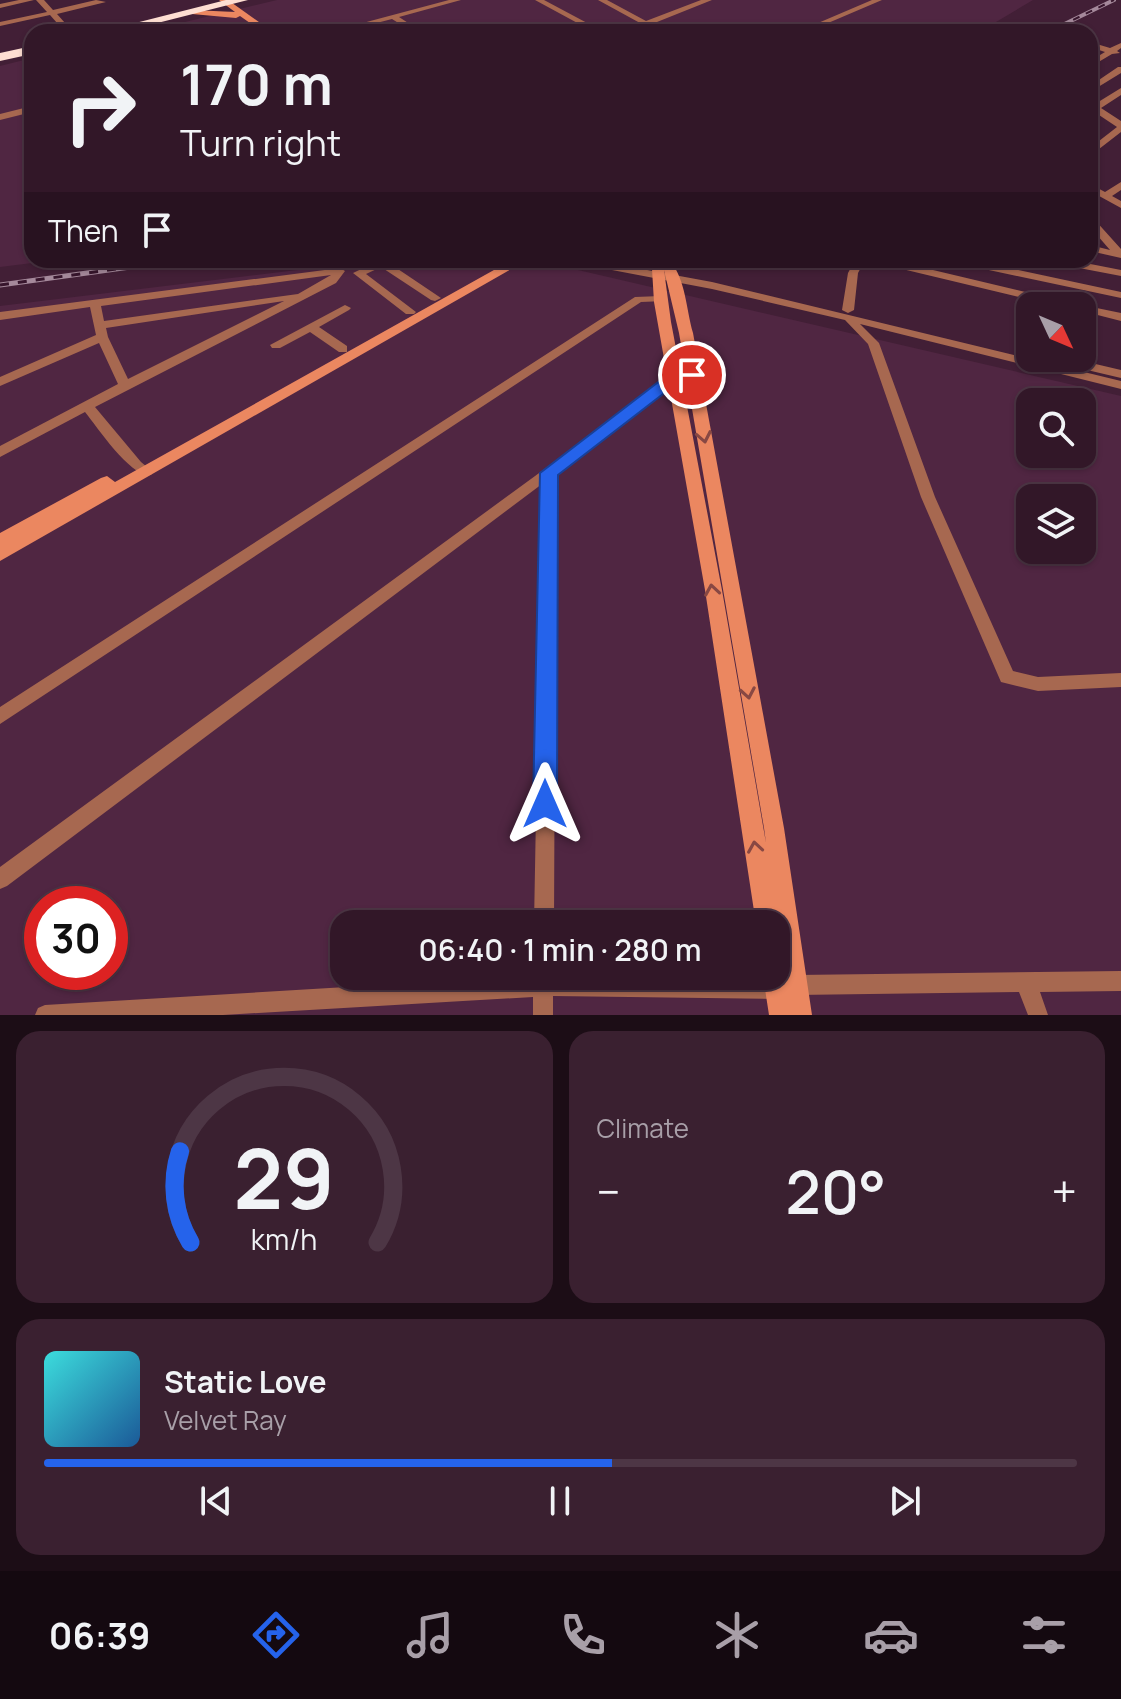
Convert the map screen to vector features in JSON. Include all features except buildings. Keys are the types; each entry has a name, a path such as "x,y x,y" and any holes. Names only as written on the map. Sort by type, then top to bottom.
{"highway":[{"path":"120,24 221,1 239,9"},
{"path":"133,24 187,8"},
{"path":"0,55 24,49"}],"main road":[{"path":"187,8 239,9 253,0"},
{"path":"239,9 259,24"},
{"path":"0,554 343,349 488,268"},
{"path":"0,541 141,469 506,268"},
{"path":"664,268 774,828 779,910"},
{"path":"684,376 765,910"},
{"path":"781,1015 783,990"},
{"path":"787,990 800,1015"}],"street":[{"path":"0,6 30,0"},
{"path":"40,0 62,24"},
{"path":"370,24 457,0"},
{"path":"539,0 585,24"},
{"path":"602,0 646,23 708,0"},
{"path":"820,24 878,0"},
{"path":"0,24 104,1"},
{"path":"394,17 405,24"},
{"path":"1116,53 1121,45"},
{"path":"1098,85 1121,69"},
{"path":"1098,102 1121,91"},
{"path":"1098,110 1120,124 1098,145"},
{"path":"0,117 24,111"},
{"path":"1106,196 1121,185"},
{"path":"1098,192 1121,205"},
{"path":"1098,230 1121,255"},
{"path":"1098,250 1121,255"},
{"path":"370,268 358,273 410,312"},
{"path":"390,268 435,298"},
{"path":"664,268 1121,385"},
{"path":"856,268 848,314 873,343 928,497 1007,677 1038,684 1120,681"},
{"path":"907,268 1016,294"},
{"path":"944,278 950,268"},
{"path":"992,268 1121,295"},
{"path":"1095,268 1121,273"},
{"path":"0,316 340,271 332,281 0,452"},
{"path":"230,284 230,306"},
{"path":"0,382 100,331 306,294"},
{"path":"0,716 639,299 669,300"},
{"path":"95,303 100,331 125,386"},
{"path":"276,345 345,308"},
{"path":"1096,311 1121,317"},
{"path":"848,314 1016,350"},
{"path":"311,327 343,349"},
{"path":"1096,368 1121,374"},
{"path":"0,879 684,376"},
{"path":"87,406 141,469"},
{"path":"544,910 549,473"},
{"path":"790,983 1121,981"},
{"path":"1026,983 1038,1015"},
{"path":"45,1015 411,990"},
{"path":"543,990 543,1015"}],"shaded area":[{"path":"277,0 1033,0 992,24 176,24"},
{"path":"24,60 24,264 0,267 0,66"},
{"path":"314,268 569,268 1087,388 1016,388 1016,468 1096,468 1096,390 1121,396 1121,1015 0,1015 0,306"}],"railway":[{"path":"1064,24 1114,0"},
{"path":"0,285 123,268"}],"route":[{"path":"545,804 549,473 676,377 692,375"}]}
